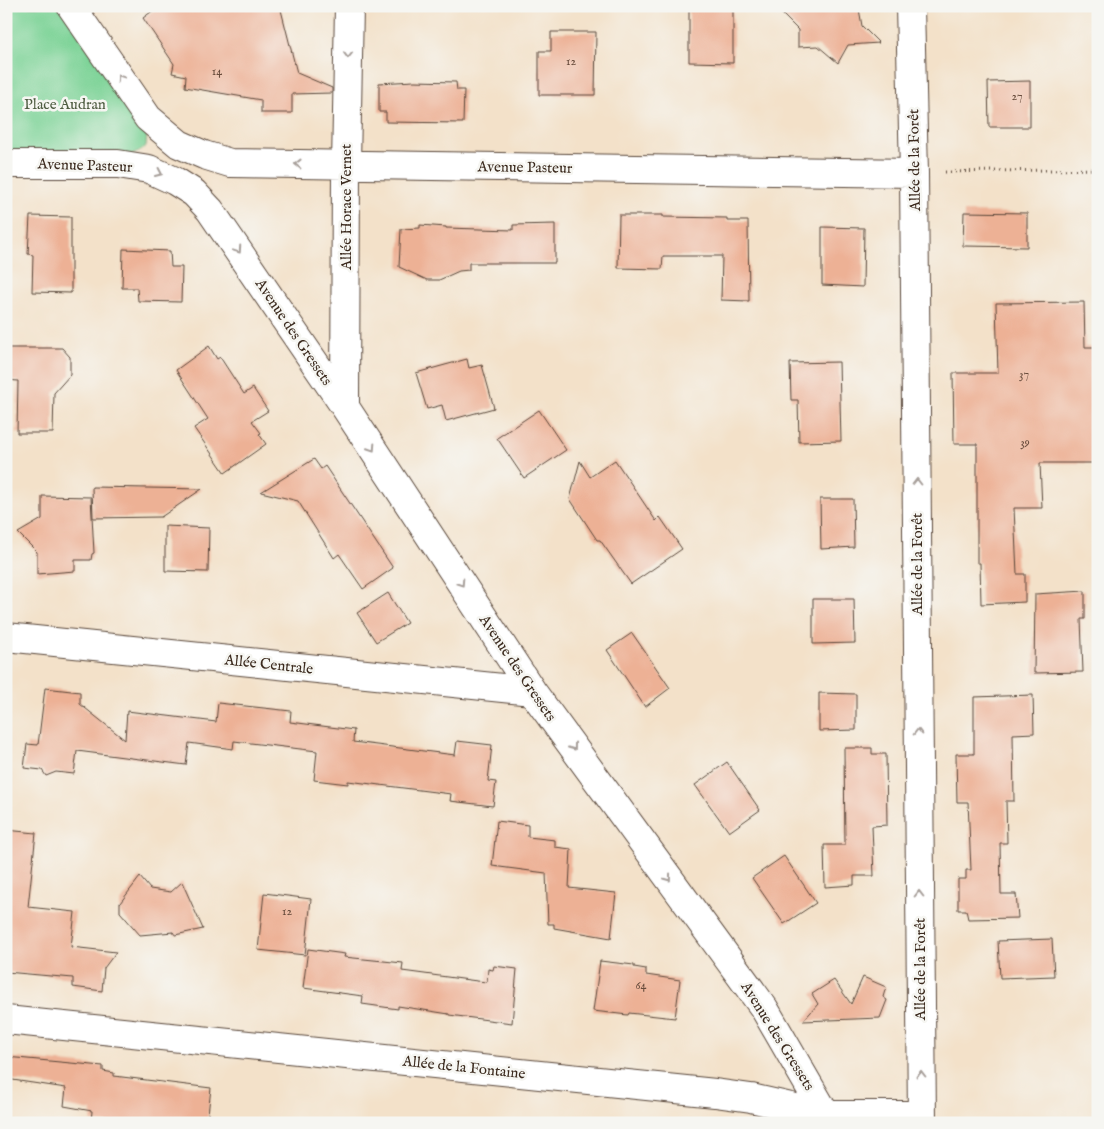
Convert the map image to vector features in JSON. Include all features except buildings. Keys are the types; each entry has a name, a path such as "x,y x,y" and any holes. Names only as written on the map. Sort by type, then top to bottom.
{"street":[{"name":"Avenue Pasteur","path":"70,6 148,118 179,144 204,155 230,163 914,173"},
{"name":"Allée Horace Vernet","path":"345,407 349,6"},
{"name":"Allée de la Forêt","path":"910,6 914,173 921,1119"},
{"name":"Avenue Pasteur","path":"6,164 118,164 149,168 194,193 210,210"},
{"name":"Avenue des Gressets","path":"210,210 345,407 532,690 764,1008 829,1119"},
{"name":"Allée Centrale","path":"6,637 532,690"},
{"name":"Allée de la Fontaine","path":"6,1020 715,1093 751,1098 829,1119 921,1119"}],"path":[{"path":"914,173 1098,169"}],"green space":[{"name":"Place Audran","path":"6,6 71,6 148,118 146,147 118,164 6,164"}]}
